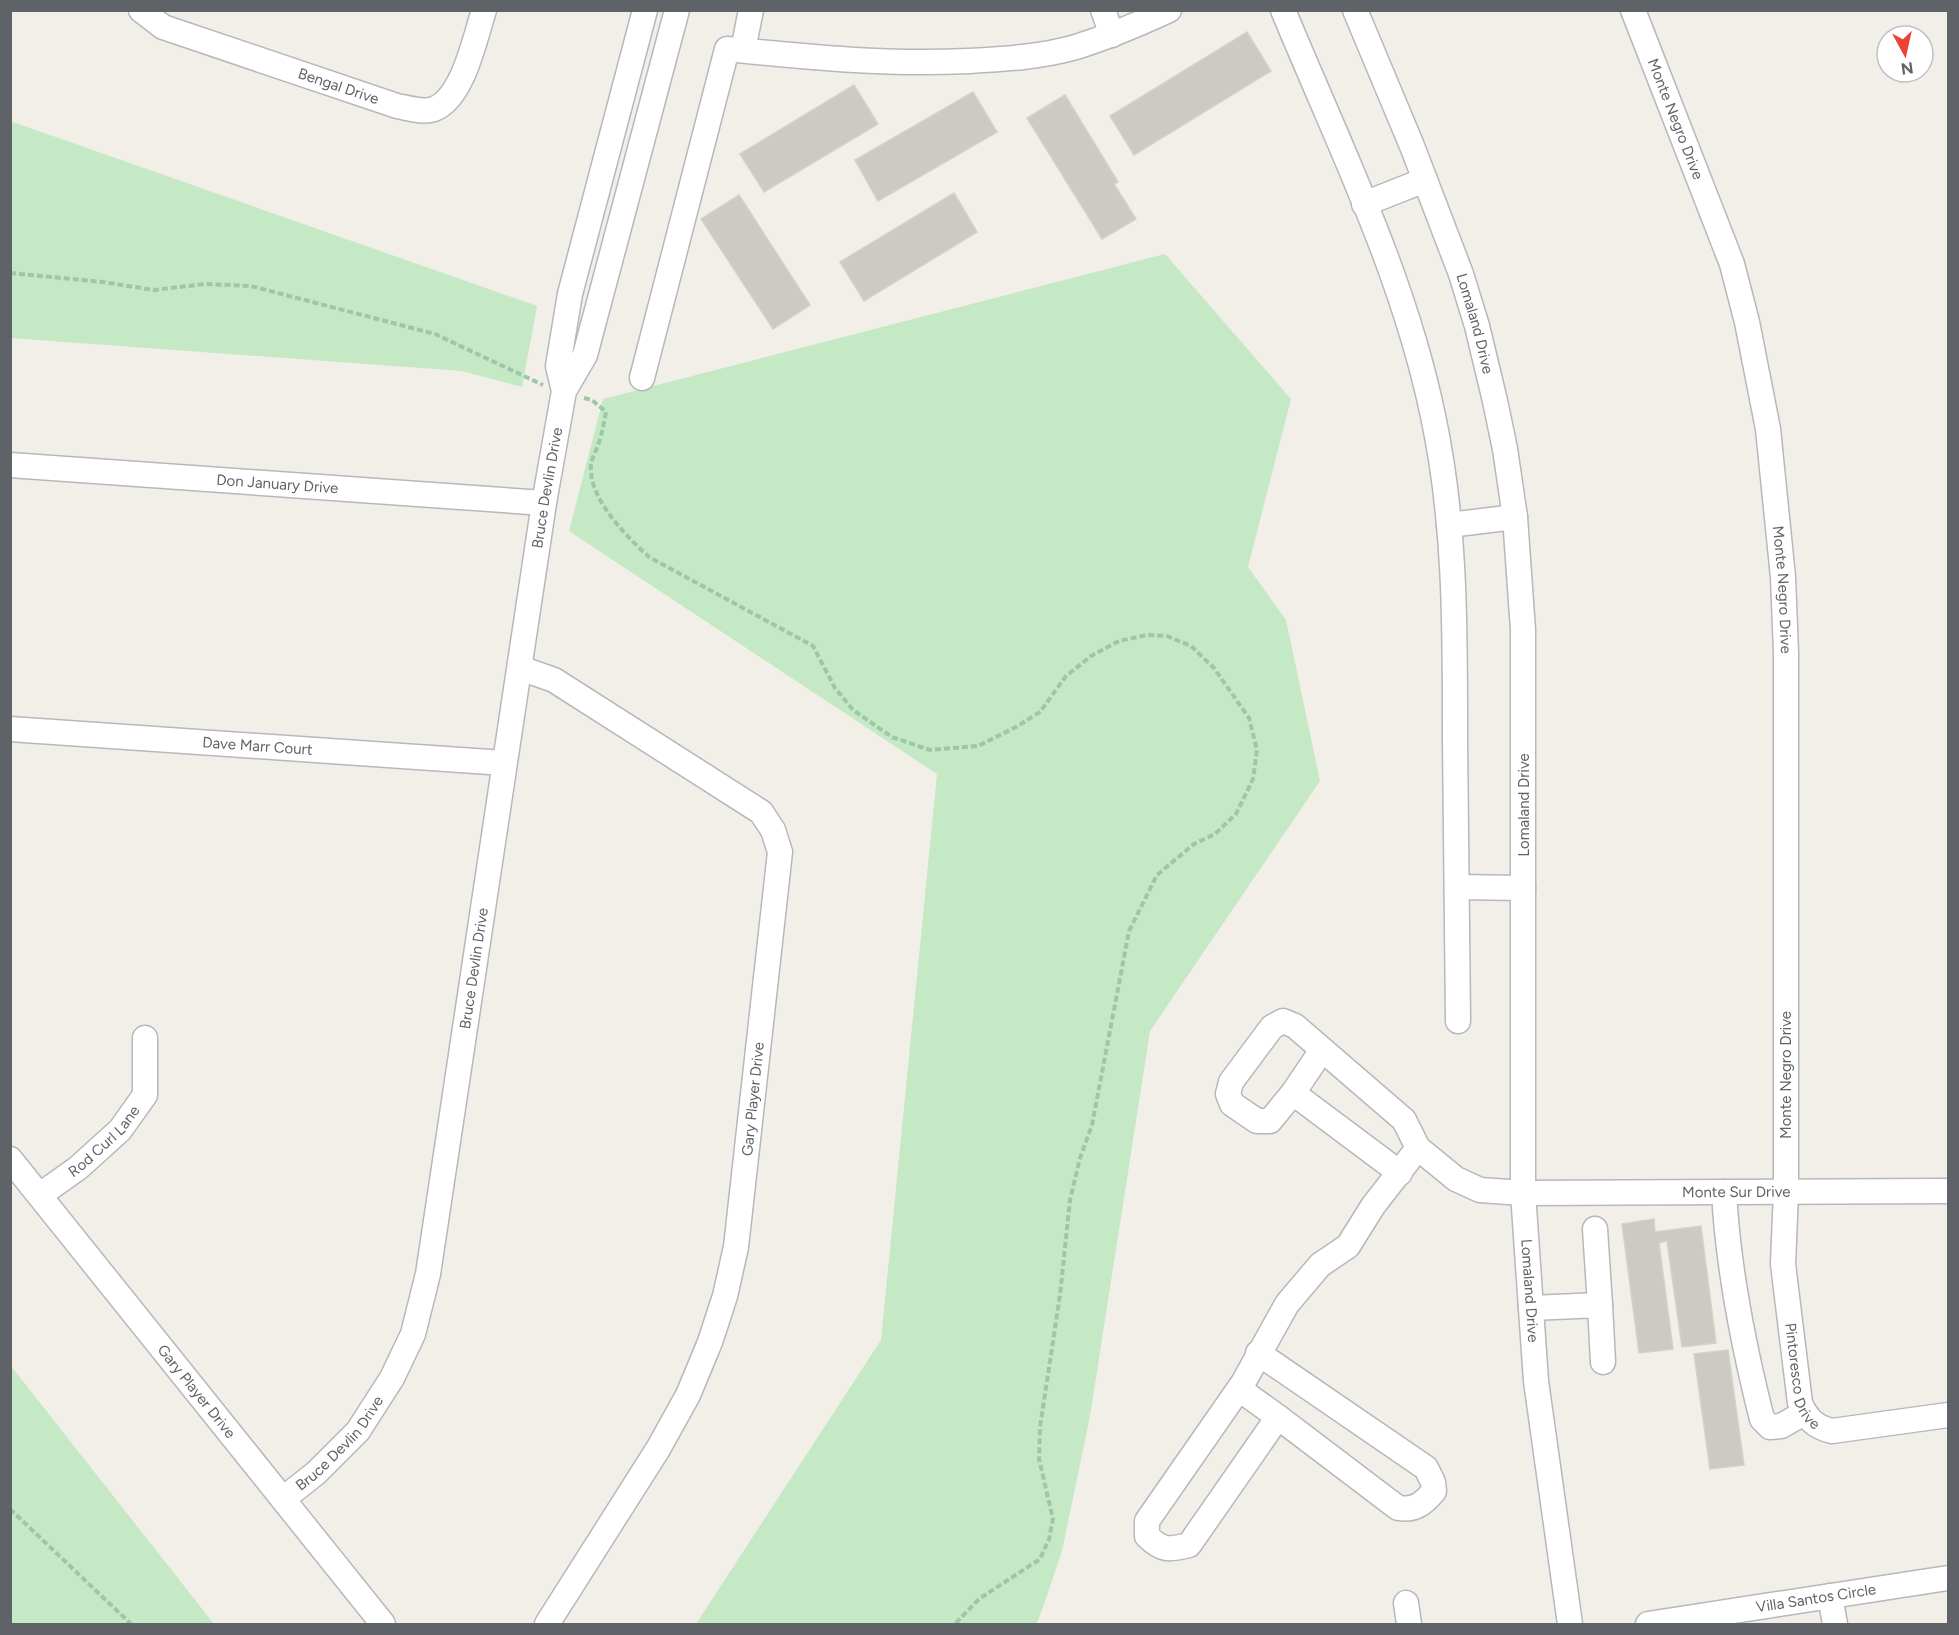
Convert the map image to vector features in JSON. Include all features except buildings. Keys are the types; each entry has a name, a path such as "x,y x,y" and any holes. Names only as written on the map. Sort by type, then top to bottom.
{"street":[{"name":"Bengal Drive","path":"141,10 148,18 163,27 397,106 425,110 435,109 449,98 463,75 484,10"},
{"name":"Bruce Devlin Drive","path":"564,391 558,366 570,294 592,201 645,10"},
{"name":"Bruce Devlin Drive","path":"284,1499 316,1473 358,1431 392,1378 413,1334 428,1274 544,503 564,391 585,355 677,10"},
{"path":"743,50 751,10"},
{"path":"1103,10 1112,35"},
{"path":"642,378 727,49 806,58 926,63 1014,58 1075,47 1112,35 1169,10"},
{"path":"1283,10 1377,234 1411,334 1433,417 1449,525 1455,606 1458,1021"},
{"name":"Lomaland Drive","path":"1354,10 1457,263 1476,326 1505,449 1515,517 1523,630 1522,1192 1536,1381 1570,1624"},
{"name":"Monte Negro Drive","path":"1633,10 1732,264 1747,322 1768,429 1779,534 1786,653 1786,1192"},
{"path":"1364,204 1425,180"},
{"name":"Don January Drive","path":"10,465 544,503"},
{"path":"1449,525 1515,517"},
{"name":"Gary Player Drive","path":"520,668 554,680 760,812 773,830 780,852 736,1247 725,1296 710,1342 688,1395 658,1449 547,1624"},
{"name":"Dave Marr Court","path":"10,729 504,764"},
{"path":"1457,887 1523,888"},
{"path":"1278,1417 1189,1545 1170,1550 1155,1544 1147,1536 1147,1521 1239,1389 1287,1304 1320,1265 1348,1246 1373,1206 1418,1148 1404,1119 1295,1026 1283,1022 1272,1027 1231,1082 1228,1094 1232,1104 1257,1121 1270,1121 1293,1093 1322,1050"},
{"name":"Rod Curl Lane","path":"40,1195 78,1168 120,1130 145,1095 145,1038"},
{"path":"1293,1093 1400,1173"},
{"name":"Monte Sur Drive","path":"1418,1148 1456,1179 1480,1190 1522,1192 1948,1191"},
{"name":"Gary Player Drive","path":"10,1159 383,1624"},
{"path":"1724,1192 1726,1235 1745,1351 1762,1419 1770,1427 1781,1426 1804,1413"},
{"name":"Pintoresco Drive","path":"1786,1192 1783,1263 1800,1403 1804,1413 1820,1428 1832,1431 1948,1415"},
{"path":"1594,1229 1603,1362"},
{"path":"1531,1308 1600,1305"},
{"path":"1239,1389 1398,1508 1407,1510 1418,1507 1434,1491 1433,1482 1426,1468 1258,1353"},
{"name":"Villa Santos Circle","path":"1648,1624 1948,1578"},
{"path":"1830,1596 1835,1624"}],"path":[{"path":"10,273 103,282 154,290 205,284 251,286 435,334 494,360 540,384 592,400 606,412 600,441 591,463 590,480 601,501 625,536 649,556 813,646 835,688 854,710 892,737 930,750 978,746 1040,712 1066,676 1091,656 1119,641 1147,636 1167,636 1191,646 1214,668 1249,718 1257,750 1253,779 1236,814 1215,834 1194,844 1157,875 1129,930 1092,1125 1080,1158 1070,1200 1060,1295 1040,1427 1039,1459 1053,1519 1049,1539 1040,1559 979,1599 955,1624"},
{"path":"10,1509 131,1624"}],"green space":[{"path":"10,121 537,306 522,387 462,371 11,338"},
{"path":"1165,254 1291,399 1248,567 1286,620 1320,781 1150,1031 1090,1416 1062,1551 1041,1613 1036,1624 696,1624 881,1340 937,774 569,531 603,399"},
{"path":"11,1366 214,1624 11,1624"}]}
